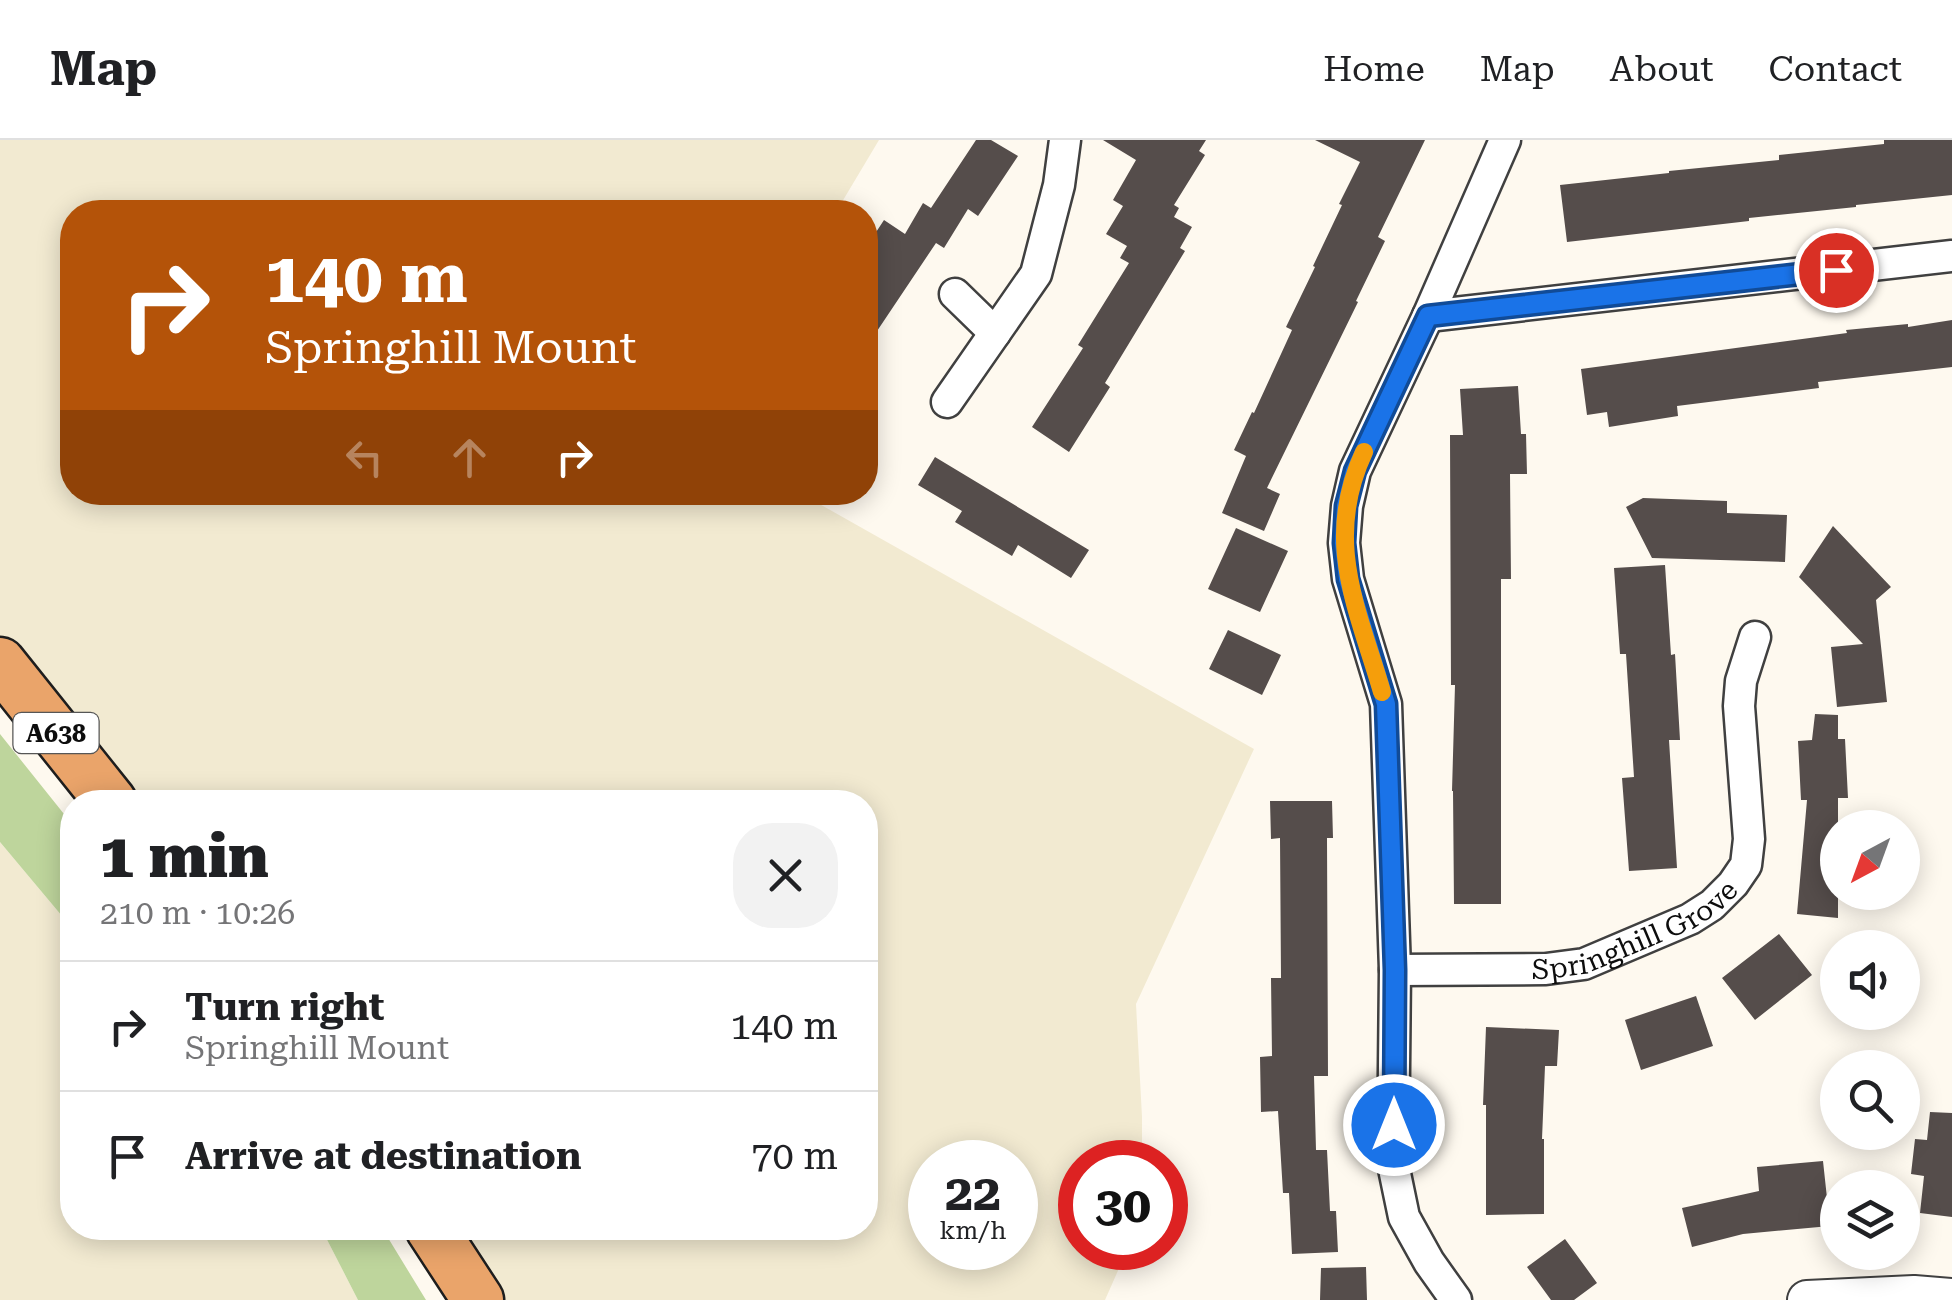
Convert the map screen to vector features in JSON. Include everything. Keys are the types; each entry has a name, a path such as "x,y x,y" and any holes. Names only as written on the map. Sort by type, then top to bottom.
{"highway":[{"name":"A638","path":"0,663 101,790"},
{"path":"438,1240 478,1300"}],"street":[{"path":"947,402 1036,274 1059,185 1065,140"},
{"path":"1456,1300 1404,1218 1394,1164 1395,970 1386,704 1348,579 1344,543 1346,506 1355,471 1505,140"},
{"path":"1428,316 1952,256"},
{"path":"955,294 995,333"},
{"name":"Springhill Grove","path":"1395,970 1546,969 1584,964 1712,906 1746,864 1749,839 1739,706 1741,681 1756,637"},
{"path":"1807,1300 1914,1295 1952,1298"}],"shaded area":[{"path":"0,140 879,140 843,200 60,200 60,505 821,505 1254,749 1136,1004 1142,1140 1058,1140 1058,1270 1118,1270 1105,1300 478,1300 439,1240 878,1240 878,790 101,790 0,663"},
{"path":"0,842 60,914 60,1240 327,1240 358,1300 0,1300"}],"green space":[{"path":"0,734 60,809 60,914 0,842"},
{"path":"327,1240 389,1240 426,1300 358,1300"}],"building":[{"path":"976,140 991,140 1018,156 978,216 968,209 944,248 936,243 878,330 878,229 884,220 905,234 923,203 931,208"},
{"path":"1103,140 1206,140 1199,151 1205,155 1174,205 1179,208 1174,217 1192,227 1180,248 1185,251 1105,383 1110,387 1069,452 1032,427 1083,348 1078,345 1129,263 1120,258 1127,246 1106,234 1123,206 1113,200 1136,160"},
{"path":"1315,140 1425,140 1378,237 1385,241 1358,302 1267,488 1280,494 1264,531 1222,513 1246,456 1234,450 1292,330 1286,327 1360,162"},
{"path":"1884,140 1952,140 1952,195 1567,242 1560,185 1779,160 1779,155 1884,144"},
{"path":"1952,320 1952,367 1818,382 1819,388 1677,406 1678,416 1609,427 1607,412 1587,415 1581,369 1847,333 1846,330"},
{"path":"1518,386 1521,434 1526,434 1527,474 1510,474 1511,579 1501,579 1501,904 1454,904 1450,435 1463,435 1460,389"},
{"path":"935,457 1089,550 1071,578 1018,545 1012,556 955,522 962,511 918,485"},
{"path":"1643,498 1727,501 1727,513 1787,515 1785,562 1652,558 1626,507"},
{"path":"1833,526 1891,587 1876,600 1887,702 1837,707 1831,647 1863,644 1799,577"},
{"path":"1236,528 1288,551 1260,612 1208,589"},
{"path":"1665,565 1680,740 1669,740 1677,868 1629,871 1622,778 1634,777 1626,654 1620,654 1614,568"},
{"path":"1228,630 1281,655 1262,695 1209,669"},
{"path":"1815,714 1838,715 1838,739 1845,739 1848,798 1838,798 1838,810 1820,810 1820,910 1838,910 1838,918 1797,914 1807,800 1801,800 1798,741 1812,740"},
{"path":"1270,801 1332,801 1333,838 1327,838 1328,1076 1314,1076 1316,1150 1327,1150 1330,1211 1336,1211 1338,1252 1292,1254 1289,1193 1283,1193 1278,1111 1261,1112 1260,1057 1272,1056 1271,978 1281,978 1280,838 1271,839"},
{"path":"1779,934 1812,975 1755,1020 1722,978"},
{"path":"1696,996 1713,1046 1641,1070 1625,1020"},
{"path":"1486,1027 1559,1030 1557,1066 1545,1066 1544,1214 1486,1215"},
{"path":"1930,1112 1952,1113 1952,1217 1920,1213 1924,1176 1920,1170 1911,1170 1914,1150 1920,1150 1920,1139 1927,1140"},
{"path":"1823,1161 1820,1227 1743,1234 1692,1247 1682,1208 1759,1191 1757,1167"},
{"path":"1565,1239 1597,1283 1574,1300 1551,1300 1527,1267"},
{"path":"1366,1267 1367,1300 1320,1300 1321,1268"}],"slow traffic":[{"path":"1364,452 1346,506 1344,543 1348,579 1382,692"}],"route":[{"path":"1394,1125 1395,970 1386,704 1348,579 1344,543 1346,506 1355,471 1428,316 1836,270"}]}
